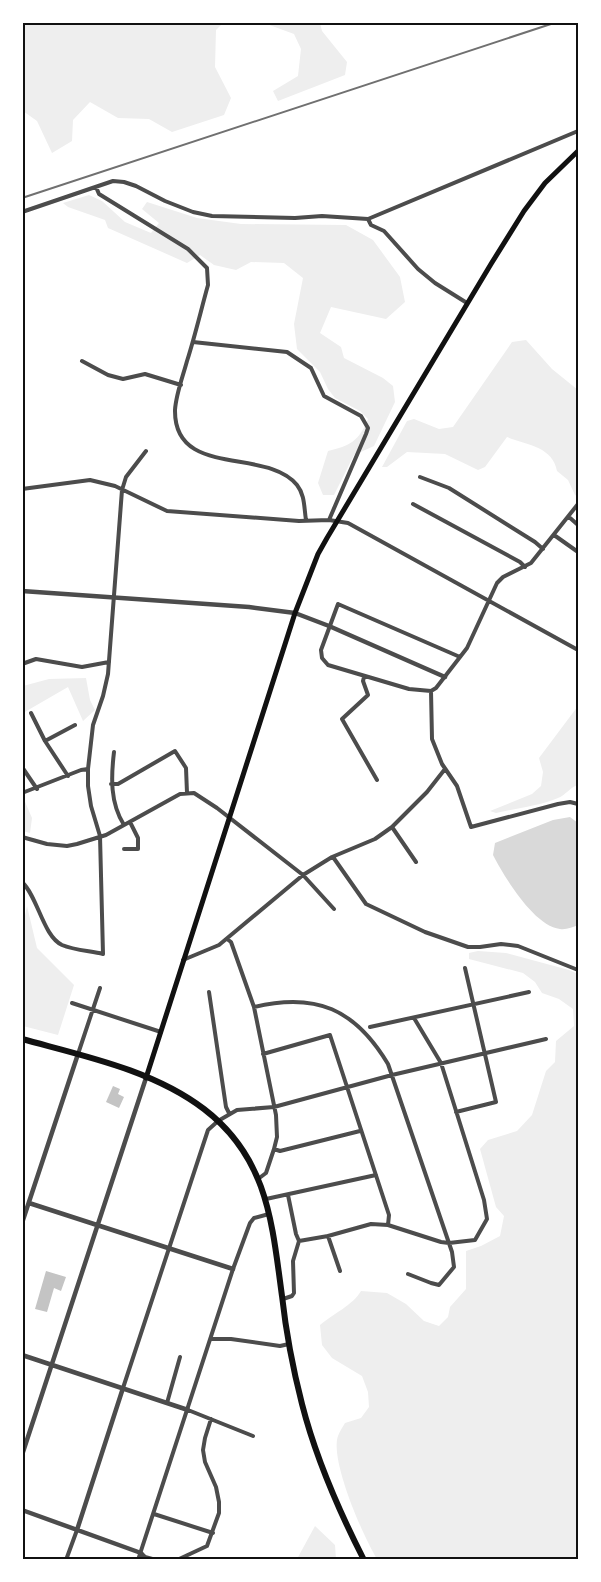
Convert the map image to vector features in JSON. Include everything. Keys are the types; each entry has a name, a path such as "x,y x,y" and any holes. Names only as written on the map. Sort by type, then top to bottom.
{"main road":[{"path":"146,1078 295,613 318,554 524,211 545,183 579,151"},
{"path":"22,1039 78,1054 146,1078 186,1097 218,1120 241,1148 266,1199 289,1344 302,1403 319,1461 339,1510 364,1560"}],"street":[{"path":"22,212 113,181 124,182 193,212 212,216 295,218 322,216 368,219 579,131"},
{"path":"96,187 99,194 188,249 207,268 208,285 175,409 180,433 195,450 288,476 298,486 304,499 306,520"},
{"path":"368,219 370,225 384,231 418,269 435,283 467,303"},
{"path":"193,342 287,352 311,368 324,396 361,416 368,428 366,435 329,520"},
{"path":"82,361 108,375 123,379 145,374 181,385"},
{"path":"22,882 31,892 54,940 62,945 103,954 100,837 87,786 88,769 93,725 103,696 109,662 122,490 126,477 146,451"},
{"path":"420,477 449,488 543,549"},
{"path":"22,489 90,480 108,483 166,511 348,523 579,650"},
{"path":"412,504 520,562 525,567"},
{"path":"579,504 543,549 525,567 503,577 496,583 467,648 431,691 432,739 445,769 457,786 471,827 558,804 570,802 579,804"},
{"path":"569,517 579,525"},
{"path":"554,535 579,552"},
{"path":"22,591 249,607 295,613 445,677"},
{"path":"431,691 409,689 328,665 322,658 321,650 338,604 460,657"},
{"path":"22,664 36,659 82,667 109,662"},
{"path":"364,677 363,681 368,695 342,718 377,780"},
{"path":"31,713 45,741 68,776"},
{"path":"45,741 75,725"},
{"path":"111,784 118,784 175,751 186,768 187,793"},
{"path":"114,752 111,784 124,825"},
{"path":"22,767 37,789"},
{"path":"22,793 88,769"},
{"path":"183,960 219,945 303,875 332,857 375,839 392,827 427,792 445,769"},
{"path":"22,837 47,844 67,846 100,837 172,798 194,793 247,830 303,875 334,909"},
{"path":"124,849 138,849 138,838 130,822"},
{"path":"392,827 416,862"},
{"path":"332,857 366,904 415,928 468,947 501,944 518,946 579,970"},
{"path":"227,939 231,942 254,1007 274,1107 277,1137 267,1173 258,1179"},
{"path":"456,1112 496,1102 465,968"},
{"path":"22,1223 100,988"},
{"path":"209,992 226,1107 229,1113"},
{"path":"370,1028 529,992"},
{"path":"254,1007 303,1001 317,1002 340,1012 375,1043 392,1075 449,1244 454,1267 439,1285 408,1274"},
{"path":"72,1003 161,1032"},
{"path":"299,1241 371,1224 388,1225 449,1244 475,1240 487,1219 484,1200 441,1063 414,1018"},
{"path":"263,1054 330,1035 389,1215 388,1225"},
{"path":"66,1560 208,1130 218,1120 237,1110 274,1107 392,1075 546,1039"},
{"path":"22,1455 146,1078"},
{"path":"274,1149 280,1151 360,1131"},
{"path":"266,1199 376,1175"},
{"path":"282,1299 294,1293 293,1261 299,1241 288,1195"},
{"path":"22,1201 233,1269"},
{"path":"138,1560 250,1223 254,1218 269,1214"},
{"path":"328,1236 340,1271"},
{"path":"211,1339 231,1339 280,1346 289,1344"},
{"path":"22,1355 188,1410 253,1436"},
{"path":"167,1403 180,1357"},
{"path":"177,1560 207,1546 219,1513 219,1502 203,1450 211,1419"},
{"path":"22,1510 156,1560"},
{"path":"154,1514 213,1533"}],"shaded area":[{"path":"22,23 223,23 216,30 215,67 231,98 224,115 172,132 149,119 118,118 90,102 73,120 72,141 52,153 37,121 23,111"},
{"path":"264,23 320,23 322,31 347,62 345,75 278,101 273,91 298,76 301,49 294,34"},
{"path":"89,195 102,201 125,222 151,233 159,223 142,209 147,202 197,218 241,224 346,225 373,240 400,277 405,302 386,319 331,307 320,333 341,347 344,358 383,378 393,386 395,402 374,446 354,455 334,495 323,495 318,483 328,451 353,441 361,433 368,419 360,411 335,398 320,372 297,349 294,324 303,278 284,263 251,262 236,270 214,265 200,255 187,263 108,228 105,220 68,207 63,203"},
{"path":"526,340 552,369 578,390 578,497 568,480 557,471 555,463 545,452 507,437 485,467 478,470 445,454 407,452 387,467 382,467 407,421 414,419 439,429 453,427 512,342"},
{"path":"86,678 90,700 95,710 83,721 68,687 23,713 23,686 49,679"},
{"path":"578,706 578,785 561,797 543,803 496,813 490,811 532,794 541,786 543,772 539,758"},
{"path":"23,797 32,818 30,833 23,831"},
{"path":"570,817 578,823 578,925 562,929 550,926 540,919 521,900 493,855 495,843 553,820"},
{"path":"27,906 37,948 74,985 58,1035 23,1026 22,930"},
{"path":"478,951 506,953 578,974 578,1559 377,1559 350,1501 337,1452 338,1438 345,1423 361,1418 369,1407 368,1392 362,1376 332,1358 322,1345 320,1325 348,1305 361,1291 387,1293 406,1304 424,1321 439,1326 448,1317 450,1307 466,1289 466,1251 500,1236 504,1216 496,1207 480,1149 488,1140 517,1131 532,1115 546,1071 555,1062 556,1041 574,1026 573,1009 559,999 542,993 535,982 523,973 469,959 469,953"},
{"path":"315,1526 335,1545 336,1559 297,1559"}],"building":[{"path":"113,1086 120,1089 118,1094 124,1097 119,1108 106,1102"},
{"path":"46,1271 66,1277 61,1291 54,1288 47,1312 35,1309"}],"railway":[{"path":"22,198 557,22"}]}
